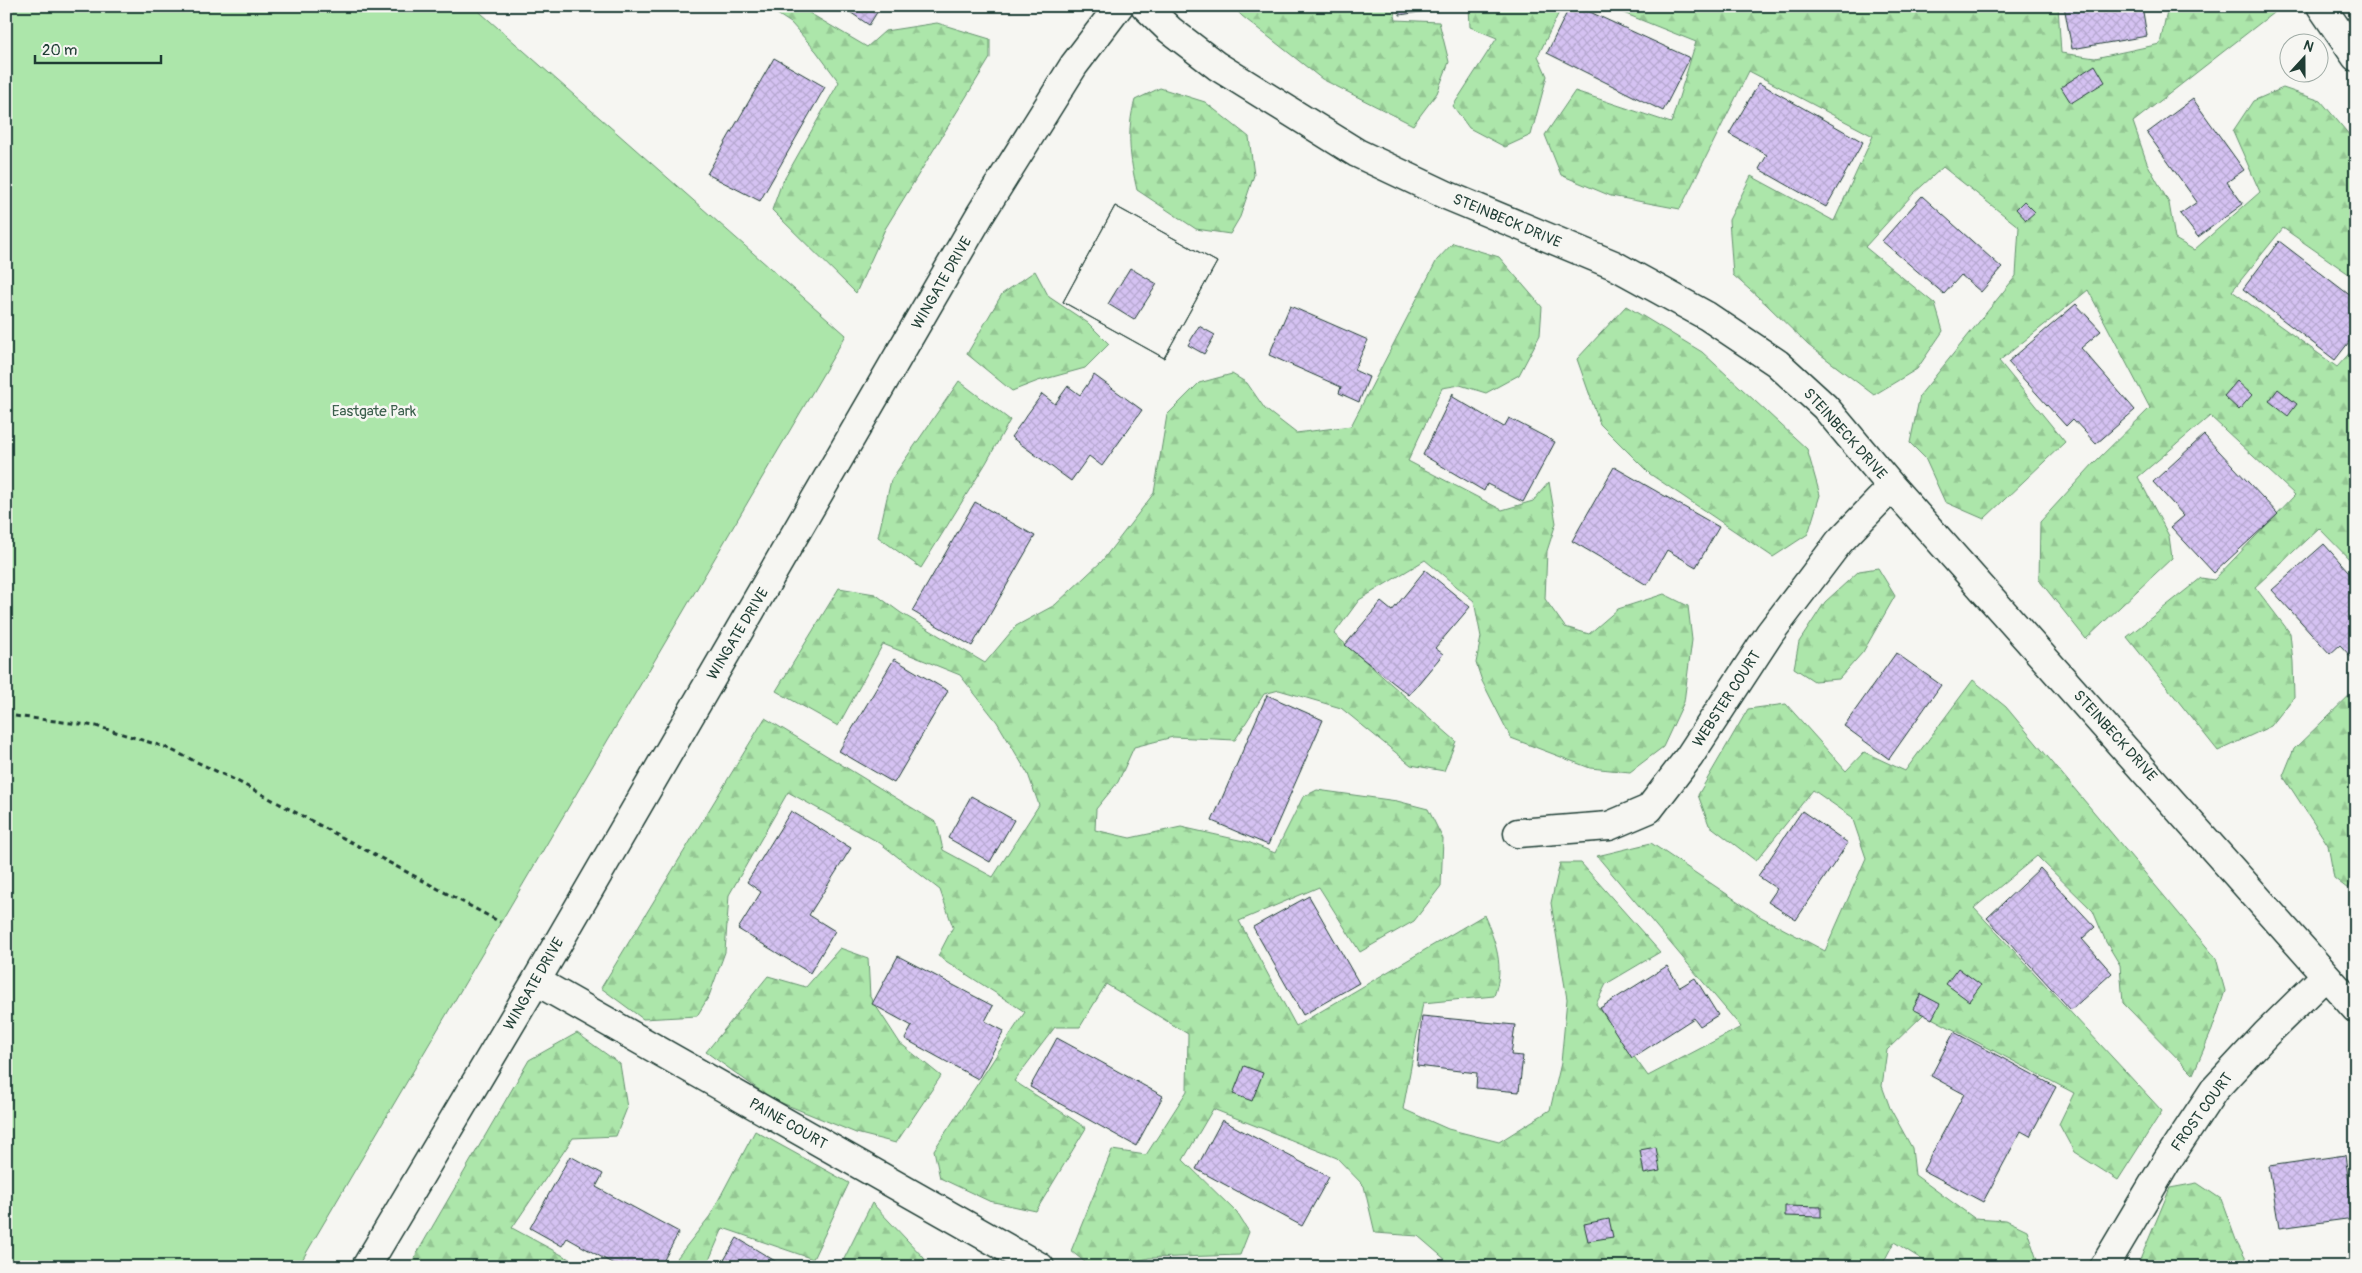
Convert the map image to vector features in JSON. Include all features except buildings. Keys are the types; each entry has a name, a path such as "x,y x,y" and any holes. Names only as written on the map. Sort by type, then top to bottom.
{"street":[{"name":"WINGATE DRIVE","path":"366,1267 536,981 980,215 1074,65 1119,6"},
{"name":"STEINBECK DRIVE","path":"1145,6 1170,30 1217,66 1357,153 1446,195 1614,265 1707,316 1777,363 1825,407 1892,487 2356,1009"},
{"path":"2321,6 2356,57"},
{"name":"WEBSTER COURT","path":"1518,833 1610,826 1649,810 1689,757 1780,618 1838,542 1892,487"},
{"name":"FROST COURT","path":"2104,1267 2167,1161 2214,1090 2266,1034 2325,976"},
{"name":"PAINE COURT","path":"536,981 1040,1267"}],"path":[{"path":"6,714 96,726 165,747 238,781 500,922"}],"green space":[{"name":"Eastgate Park","path":"6,6 473,6 846,335 298,1267 6,1267"},
{"path":"765,6 801,6 811,14 867,47 885,31 937,23 990,39 990,58 885,229 856,293 772,210 781,185 839,82 816,51 791,23"},
{"path":"1232,6 1393,6 1396,20 1439,22 1449,62 1437,93 1413,125 1322,79"},
{"path":"1469,6 1562,6 1538,56 1547,76 1531,135 1505,147 1469,128 1453,106 1497,38 1470,27"},
{"path":"1606,6 2058,6 2061,53 2095,58 2160,44 2168,6 2282,6 2133,122 2147,163 2169,203 2175,239 2194,250 2260,192 2233,131 2253,101 2283,88 2321,101 2356,143 2356,279 2283,228 2232,291 2337,367 2356,346 2356,566 2319,528 2255,587 2290,633 2294,697 2271,726 2218,751 2127,637 2201,578 2214,580 2295,495 2210,416 2138,477 2169,536 2172,558 2086,639 2039,580 2040,522 2094,463 2150,408 2088,290 1999,361 2065,442 1984,519 1945,502 1925,458 1910,443 1920,395 2016,276 2019,227 1943,167 1913,194 1865,247 1935,304 1943,331 1917,369 1874,395 1808,345 1733,275 1729,220 1751,176 1834,221 1873,136 1749,71 1680,209 1611,196 1561,175 1545,135 1575,91 1671,123 1696,42"},
{"path":"1160,88 1205,102 1249,137 1254,175 1240,217 1230,234 1196,229 1137,190 1130,145 1132,111 1135,100"},
{"path":"1453,243 1499,257 1542,307 1540,335 1519,375 1486,393 1460,385 1442,388 1408,461 1502,510 1533,501 1549,482 1556,523 1547,551 1545,599 1565,627 1589,634 1618,609 1664,594 1688,606 1692,640 1684,702 1663,747 1630,772 1590,768 1511,738 1482,681 1476,663 1481,637 1474,601 1425,560 1359,600 1334,634 1456,741 1444,771 1411,765 1341,708 1279,690 1264,694 1235,740 1173,737 1134,747 1118,782 1096,809 1095,830 1130,838 1181,827 1248,842 1275,853 1303,797 1317,790 1397,801 1428,809 1443,839 1441,886 1414,921 1360,952 1319,887 1239,921 1296,1026 1484,915 1498,955 1499,975 1494,996 1423,1003 1403,1109 1448,1129 1499,1142 1550,1110 1561,1063 1567,999 1551,903 1560,863 1581,863 1660,952 1606,984 1596,1004 1648,1076 1741,1027 1597,856 1651,843 1761,917 1825,951 1866,858 1852,817 1813,790 1756,861 1709,825 1698,795 1748,709 1786,704 1846,771 1864,752 1905,771 1973,680 2006,707 2216,958 2225,991 2212,1030 2193,1074 2123,1003 2120,965 2106,942 2093,911 2037,856 1974,908 2162,1111 2118,1180 2074,1152 2059,1124 2074,1093 1924,1014 1887,1050 1882,1086 1890,1108 1912,1148 1915,1175 1974,1218 2006,1220 2027,1230 2037,1260 2034,1267 1934,1267 1894,1242 1881,1267 1454,1267 1418,1236 1375,1233 1364,1186 1337,1158 1213,1109 1183,1160 1237,1213 1249,1232 1240,1255 1149,1258 1115,1267 1091,1267 1071,1251 1112,1150 1146,1155 1187,1091 1188,1034 1106,984 1080,1027 1055,1027 1014,1081 1086,1128 1036,1211 989,1201 940,1178 934,1150 1025,1012 938,956 953,927 940,890 880,843 788,792 729,895 725,952 709,996 697,1016 643,1019 601,988 765,718 937,823 943,850 993,877 1039,805 1028,774 997,722 960,675 883,644 838,726 776,691 839,588 875,594 901,613 985,663 1016,626 1055,605 1102,561 1154,493 1167,415 1199,383 1232,374 1247,383 1265,409 1296,433 1351,426 1437,260"},
{"path":"1035,271 1049,297 1088,323 1109,344 1085,368 1038,381 1012,391 967,354 1002,294"},
{"path":"1626,306 1702,352 1807,449 1820,495 1808,534 1773,557 1650,474 1600,424 1577,359"},
{"path":"959,381 1010,420 986,463 921,568 878,537 891,480"},
{"path":"1878,568 1895,596 1863,652 1839,679 1814,681 1794,668 1799,642 1825,602 1859,571"},
{"path":"2356,689 2356,871 2348,889 2334,878 2328,845 2283,776 2294,749"},
{"path":"840,948 868,958 870,997 900,1043 941,1076 896,1143 856,1133 772,1099 706,1052 768,976 806,987"},
{"path":"577,1033 620,1064 627,1108 616,1136 573,1138 512,1228 584,1267 409,1267 529,1060"},
{"path":"755,1131 849,1183 813,1259 723,1228 706,1267 670,1267 710,1216"},
{"path":"2197,1183 2221,1199 2236,1240 2250,1267 2137,1267 2170,1188"},
{"path":"872,1203 924,1258 926,1267 840,1267"}]}
